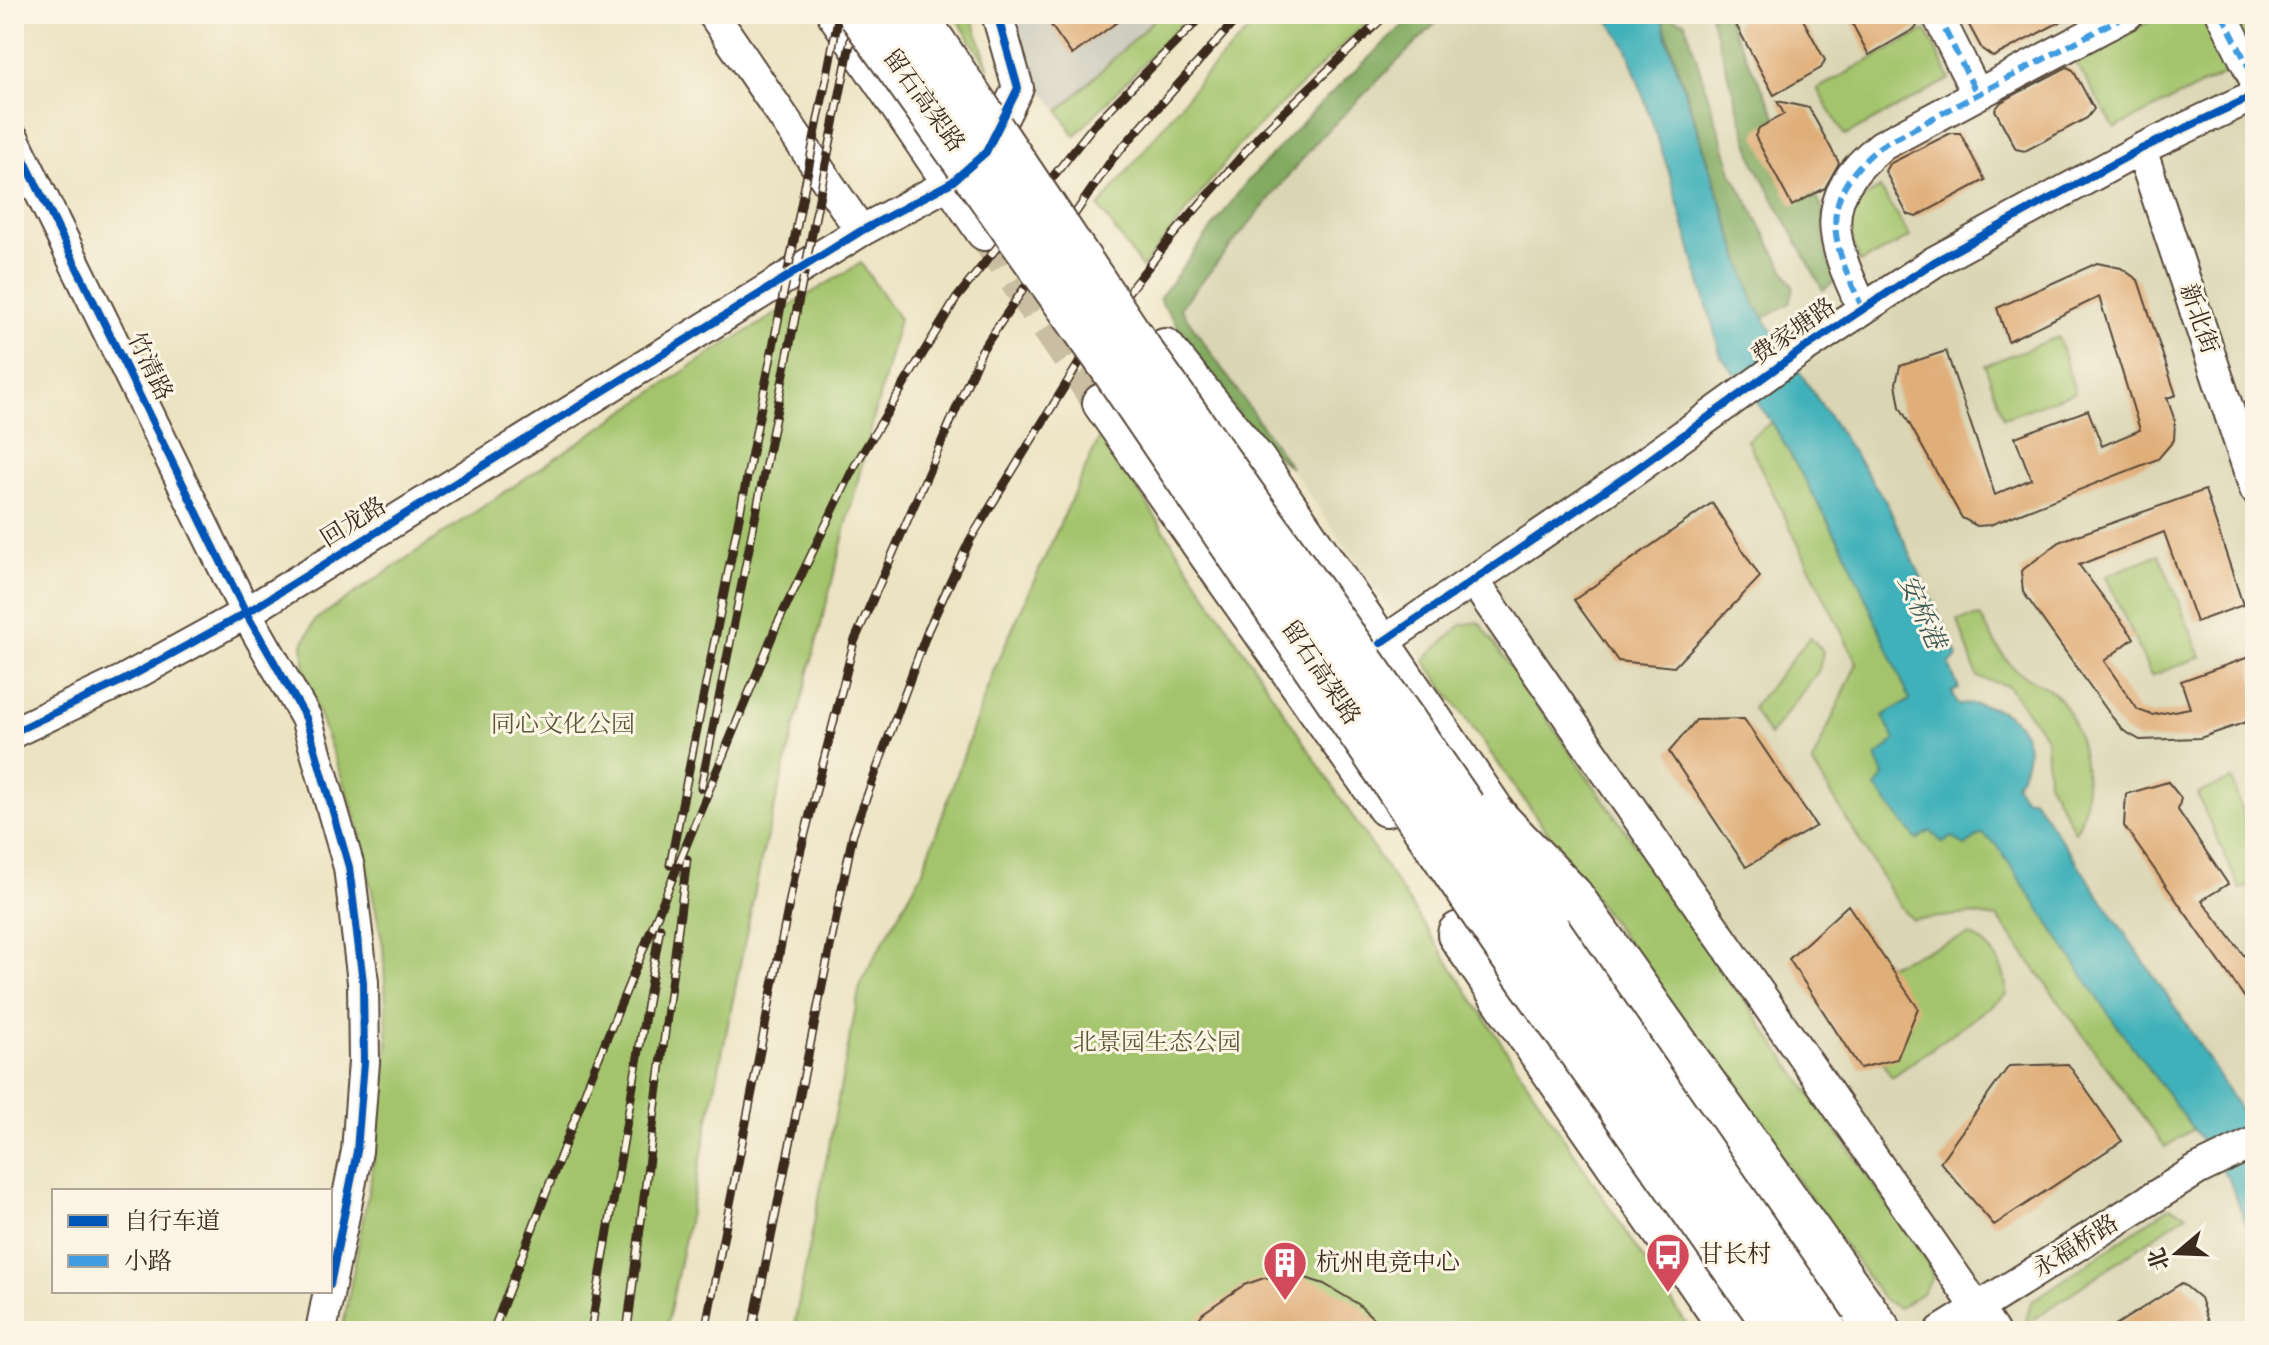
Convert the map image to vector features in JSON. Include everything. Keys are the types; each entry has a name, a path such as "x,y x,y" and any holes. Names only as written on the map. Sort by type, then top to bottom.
{"highway":[{"name":"留石高架路","path":"861,14 1111,365 1825,1331"},
{"name":"留石高架路","path":"914,14 1142,354 1387,736 1526,975 1780,1331"},
{"path":"1387,736 1460,934 1734,1331"},
{"path":"1387,736 1571,897 1879,1331"}],"main road":[{"path":"837,14 985,231"},
{"path":"939,14 1012,133"},
{"path":"1165,348 1256,460 1857,1331"},
{"path":"1102,403 1760,1331"}],"street":[{"path":"713,14 861,231"},
{"name":"回龙路","path":"14,732 126,679 246,613 861,231 952,182 1012,133 1018,88 997,14"},
{"path":"1937,14 1977,94"},
{"path":"1863,309 1838,257 1833,220 1838,196 1861,162 1881,146 2128,14"},
{"path":"2222,14 2255,80"},
{"name":"费家塘路","path":"1381,643 1720,411 1800,351 1934,262 2141,149 2255,95"},
{"name":"竹清路","path":"14,139 246,613 306,718 349,867 363,982 364,1062 357,1151 332,1273"},
{"name":"新北街","path":"2141,149 2255,489"},
{"path":"1474,581 1985,1320"},
{"name":"永福桥路","path":"1941,1331 1985,1320 2214,1162 2255,1142"},
{"name":"竹清路","path":"321,1331 328,1293"}],"shaded area":[{"path":"1015,14 1160,14 1059,111 1031,76"},
{"path":"1445,14 2255,14 2255,1331 1889,1331 1180,308 1317,141"}],"green space":[{"path":"954,14 971,14 989,69"},
{"path":"1160,14 1190,14 1075,136 1059,111"},
{"path":"1265,14 1375,14 1239,145 1142,268 1099,207 1200,80"},
{"path":"1415,14 1445,14 1317,141 1180,308 1291,468 1252,435 1159,299 1245,184 1319,105"},
{"path":"1710,14 1734,14 1727,18 1823,210 1826,255 1838,279 1823,290 1755,164"},
{"path":"2165,14 2255,14 2255,59 2115,128 2074,60"},
{"path":"1661,15 1685,22 1733,175 1794,288 1790,303 1764,318 1755,305"},
{"path":"1926,30 1950,79 1845,136 1817,89"},
{"path":"1880,188 1910,237 1860,263 1850,219 1858,204"},
{"name":"同心文化公园","path":"861,263 899,319 762,856 666,1331 342,1331 371,1177 388,1046 383,945 357,820 305,676 303,644 315,620 711,353"},
{"path":"2058,337 2075,392 2004,418 1985,365"},
{"path":"1772,422 1847,555 1934,691 1895,740 1929,831 1982,833 1997,841 2193,1129 2165,1147 1998,918 1970,914 1912,920 1899,905 1812,763 1857,663 1747,440"},
{"name":"北景园生态公园","path":"1101,434 1691,1331 793,1331 861,981 922,873 994,669"},
{"path":"2159,554 2201,657 2151,676 2106,576"},
{"path":"1980,616 2008,661 2017,671 2055,694 2073,722 2086,781 2082,818 2075,832 2048,781 2046,737 2008,686 1977,677 1958,620"},
{"path":"1479,622 1927,1261 1933,1277 1922,1293 1899,1308 1883,1299 1424,660 1461,625"},
{"path":"1810,637 1823,651 1819,670 1769,736 1752,708"},
{"path":"2232,779 2255,857 2255,885 2240,889 2197,794"},
{"path":"1969,935 1985,945 1997,959 2004,977 2006,995 1892,1077 1836,993 1869,972"},
{"path":"2170,1207 2187,1214 2025,1325 2031,1302"}],"water":[{"name":"安桥港","path":"1604,14 1662,14 1667,39 1755,305 1886,502 1958,656 1949,665 1959,689 1952,692 1958,705 1976,704 1992,708 2018,724 2028,751 2025,767 2015,784 2024,798 2033,798 2187,1025 2255,1134 2255,1247 2228,1177 2108,1013 1997,845 1982,834 1965,846 1953,837 1943,843 1930,831 1917,840 1876,788 1884,776 1876,757 1895,740 1883,716 1910,700 1847,555 1772,422 1721,356 1670,175 1626,46"}],"building":[{"path":"1043,14 1128,14 1072,55"},
{"path":"1746,14 1800,14 1825,60 1821,68 1774,95 1736,25"},
{"path":"1847,14 1919,14 1920,19 1916,28 1869,55"},
{"path":"1963,14 2075,14 1993,57 1982,49"},
{"path":"2067,67 2073,70 2094,109 2087,118 2025,151 2016,149 1995,110 2001,102"},
{"path":"1777,101 1809,108 1839,163 1825,188 1792,206 1755,136 1759,128 1784,114"},
{"path":"1951,133 1960,133 1985,180 1916,217 1907,214 1885,171 1889,164"},
{"path":"2097,263 2121,268 2138,280 2176,395 2167,398 2175,421 2174,440 2158,459 1990,525 1977,526 1962,518 1900,407 1896,383 1900,366 1946,351 1995,495 2031,479 2015,437 2088,410 2102,446 2140,430 2099,297 2008,341 1997,308"},
{"path":"2205,490 2243,605 2196,622 2164,532 2079,565 2134,638 2104,661 2138,710 2152,715 2190,708 2181,681 2252,656 2255,719 2200,738 2140,740 2124,731 2112,717 2023,592 2021,571 2061,541"},
{"path":"1712,503 1760,577 1674,667 1618,661 1574,600"},
{"path":"1744,719 1816,826 1746,867 1669,752 1696,720"},
{"path":"2168,782 2181,798 2178,810 2228,884 2202,900 2255,970 2255,1012 2124,826 2126,794"},
{"path":"1848,905 1918,1008 1897,1059 1860,1068 1789,959"},
{"path":"2068,1064 2122,1141 1994,1225 1940,1162 2009,1066"},
{"name":"杭州电竞中心","path":"1296,1275 1324,1284 1358,1304 1387,1331 1190,1331 1203,1313 1244,1285 1264,1278"},
{"path":"2182,1283 2200,1298 2211,1331 2106,1331"}],"tunnel":[{"path":"985,231 1102,403"}],"railway":[{"path":"670,865 839,14"},
{"path":"701,788 856,14"},
{"path":"493,1331 592,1074 776,627 854,467 956,299 1094,125 1204,14"},
{"path":"705,1331 795,873 854,642 982,350 1113,158 1241,14"},
{"path":"752,1331 853,834 928,630 970,540 1103,324 1174,234 1260,135 1387,14"},
{"path":"627,1331 687,859"},
{"path":"591,1331 660,928"}],"marked path":[{"path":"1937,14 1977,94"},
{"path":"1863,309 1843,262 1835,222 1838,203 1846,184 1860,165 1881,146 2128,14"},
{"path":"2222,14 2255,80"}],"cycle path":[{"path":"14,732 126,679 246,613 861,231 952,182 986,152 1018,88 997,14"},
{"path":"1381,643 1628,475 1800,351 1934,262 2141,149 2255,95"},
{"path":"14,139 246,613 306,718 349,867 363,982 364,1062 357,1151 332,1275"}],"place":[{"name":"甘长村","path":"1668,1294"},
{"name":"杭州电竞中心","path":"1285,1302"}]}
